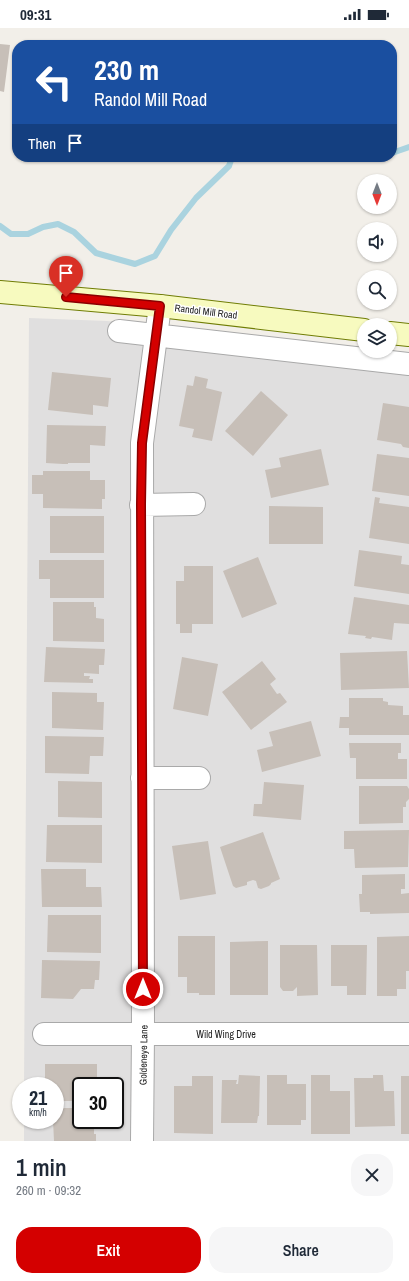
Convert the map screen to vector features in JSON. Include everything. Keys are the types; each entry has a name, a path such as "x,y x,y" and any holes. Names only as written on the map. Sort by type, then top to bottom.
{"main road":[{"name":"Randol Mill Road","path":"0,292 160,306 357,329"},
{"path":"397,334 409,335"}],"street":[{"name":"Goldeneye Lane","path":"142,1141 142,443 160,306"},
{"path":"119,331 409,364"},
{"path":"141,504 194,504"},
{"path":"142,778 198,778"},
{"name":"Wild Wing Drive","path":"44,1034 409,1034"}],"shaded area":[{"path":"29,318 107,321 357,347 357,358 397,358 397,352 409,353 409,1141 24,1141 24,1129 64,1129 64,1077 24,1077"}],"building":[{"path":"0,44 10,45 4,92 0,91"},
{"path":"52,372 111,378 108,407 93,405 93,415 48,410"},
{"path":"195,376 208,379 206,388 222,392 212,441 192,437 194,429 179,426 187,385 193,386"},
{"path":"261,391 288,415 253,456 225,431"},
{"path":"383,403 409,407 409,448 403,447 401,444 377,440"},
{"path":"47,425 106,426 105,446 90,445 90,463 46,463"},
{"path":"321,449 329,485 271,498 265,470 281,467 279,458"},
{"path":"377,454 409,458 409,496 372,491"},
{"path":"43,471 90,471 90,480 105,480 105,499 102,499 102,509 43,508 43,494 32,494 32,475 43,475"},
{"path":"375,497 380,498 379,503 409,507 409,544 369,538"},
{"path":"269,506 323,507 323,544 269,544"},
{"path":"50,516 104,516 104,553 50,553"},
{"path":"359,550 402,556 401,564 409,565 409,594 354,586"},
{"path":"258,557 277,604 242,618 223,571"},
{"path":"39,560 104,560 104,598 50,598 50,579 39,579"},
{"path":"184,566 213,566 213,624 192,624 192,633 180,633 180,624 176,624 176,581 184,581"},
{"path":"354,597 409,605 409,624 394,623 392,640 372,637 371,639 365,638 366,636 348,634"},
{"path":"53,602 94,602 94,607 96,607 96,618 104,619 104,642 53,641"},
{"path":"46,647 105,649 104,665 99,665 99,674 84,673 84,676 90,676 89,679 93,679 93,683 44,682"},
{"path":"407,651 409,688 341,690 340,653"},
{"path":"182,657 218,664 208,716 173,709"},
{"path":"262,661 276,679 270,684 277,694 280,693 287,702 251,730 222,692"},
{"path":"52,692 97,693 97,702 104,702 103,730 52,728"},
{"path":"349,698 383,698 383,701 388,702 388,705 403,706 403,715 409,715 409,735 349,735 349,728 339,728 340,717 349,717"},
{"path":"311,721 321,756 262,772 257,750 273,746 269,732"},
{"path":"45,736 104,737 103,756 90,756 89,774 45,773"},
{"path":"349,743 401,743 401,753 398,753 398,759 407,759 407,779 356,779 356,758 350,758"},
{"path":"58,781 102,782 102,818 58,817"},
{"path":"264,782 304,785 301,820 253,816 254,804 262,804"},
{"path":"359,786 407,786 409,789 409,799 406,802 406,807 403,807 403,823 359,824"},
{"path":"47,825 102,825 102,863 46,862"},
{"path":"409,830 408,867 355,868 354,849 344,849 344,831"},
{"path":"263,832 280,879 261,889 258,888 256,881 253,880 247,882 247,885 236,888 233,886 220,847"},
{"path":"208,841 216,894 180,900 172,846"},
{"path":"41,869 86,869 86,887 101,887 102,907 42,907"},
{"path":"405,874 405,889 401,889 401,894 409,893 409,913 370,914 370,912 360,912 359,894 362,894 362,875"},
{"path":"48,915 101,915 101,953 47,952"},
{"path":"178,936 215,936 215,995 187,993 187,977 178,977"},
{"path":"409,936 409,971 406,971 406,989 397,989 397,996 377,996 377,937"},
{"path":"268,941 268,995 230,995 230,942"},
{"path":"280,945 317,945 318,995 297,996 297,987 293,991 283,991 280,987"},
{"path":"331,945 367,945 366,995 347,995 347,986 331,986"},
{"path":"42,960 100,961 99,980 95,980 94,989 81,989 73,999 41,998"},
{"path":"45,1064 97,1064 97,1077 72,1077 72,1101 64,1101 64,1077 45,1077"},
{"path":"239,1075 260,1076 259,1116 257,1123 221,1123 222,1080 237,1080 236,1084 238,1084"},
{"path":"267,1075 287,1075 287,1084 306,1084 306,1120 301,1120 301,1125 267,1125"},
{"path":"311,1075 330,1075 330,1091 350,1091 350,1134 311,1134"},
{"path":"373,1075 383,1075 384,1091 394,1091 395,1126 355,1127 354,1078 373,1078"},
{"path":"192,1076 213,1076 213,1134 174,1133 174,1086 192,1086"},
{"path":"401,1076 409,1076 409,1134 401,1134"},
{"path":"64,1108 72,1108 72,1129 94,1129 94,1134 96,1134 96,1141 54,1141 53,1129 64,1129"}],"waterway":[{"path":"397,151 409,147"},
{"path":"0,226 11,234 28,234 43,227 58,224 74,232 96,253 135,264 155,256 171,230 196,198 229,166 230,162"}],"route":[{"path":"66,297 160,306 142,443 143,989"}]}
